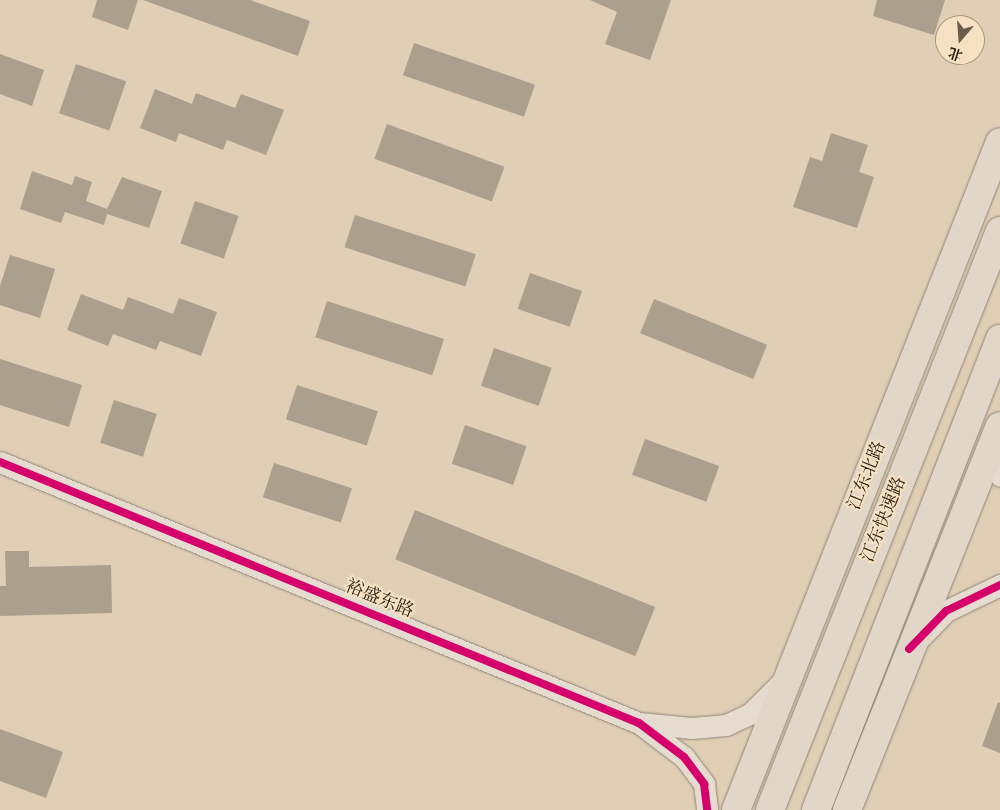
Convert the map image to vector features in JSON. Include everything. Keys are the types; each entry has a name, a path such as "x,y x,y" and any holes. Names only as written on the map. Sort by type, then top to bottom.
{"main road":[{"name":"江东北路","path":"736,810 1000,142"},
{"name":"江东快速路","path":"770,810 1000,231"},
{"path":"816,810 1000,339"},
{"path":"847,810 909,649 998,431"}],"street":[{"path":"998,431 1000,476"},
{"name":"裕盛东路","path":"0,462 639,723 684,757 704,784 707,810"},
{"path":"909,649 946,611 1000,585"},
{"name":"裕盛东路","path":"639,723 692,728 726,725 750,714 788,676"}],"building":[{"path":"97,0 138,0 128,30 92,17"},
{"path":"143,0 250,0 310,21 298,56"},
{"path":"590,0 671,0 650,60 605,44 617,12"},
{"path":"877,0 945,0 940,15 935,15 934,35 873,16"},
{"path":"414,43 535,85 524,117 403,75"},
{"path":"0,54 44,70 32,106 0,94"},
{"path":"76,64 126,81 109,130 59,113"},
{"path":"155,89 192,104 196,93 235,108 241,94 284,110 266,155 227,140 223,150 179,133 176,142 140,128"},
{"path":"387,124 504,167 492,202 374,159"},
{"path":"831,133 868,145 859,172 874,177 857,228 793,207 810,157 822,161"},
{"path":"32,171 72,185 75,176 92,182 86,201 107,209 122,177 162,191 149,228 107,214 104,225 65,212 61,223 20,209"},
{"path":"195,201 238,216 224,259 180,244"},
{"path":"355,215 476,254 465,287 344,247"},
{"path":"10,255 55,269 40,318 0,305 0,286"},
{"path":"530,273 582,291 570,327 518,309"},
{"path":"81,294 123,310 128,297 173,314 179,298 217,312 201,356 160,341 156,350 113,334 108,346 67,330"},
{"path":"654,299 767,345 753,379 640,333"},
{"path":"327,301 444,339 432,375 315,337"},
{"path":"494,348 552,368 539,406 481,386"},
{"path":"0,359 82,385 69,427 0,405"},
{"path":"297,385 378,411 367,446 286,419"},
{"path":"114,400 157,414 143,457 100,443"},
{"path":"465,425 526,446 513,485 452,464"},
{"path":"645,439 719,466 706,502 632,475"},
{"path":"274,463 352,488 341,523 263,497"},
{"path":"415,510 655,607 635,656 395,559"},
{"path":"5,551 29,551 29,567 111,565 112,613 0,616 0,586 6,586"},
{"path":"998,702 1000,703 1000,753 982,746"},
{"path":"0,729 63,752 46,798 0,781"}],"cycle path":[{"path":"0,462 639,723 684,757 704,784 707,810"},
{"path":"909,649 946,611 1000,585"}]}
